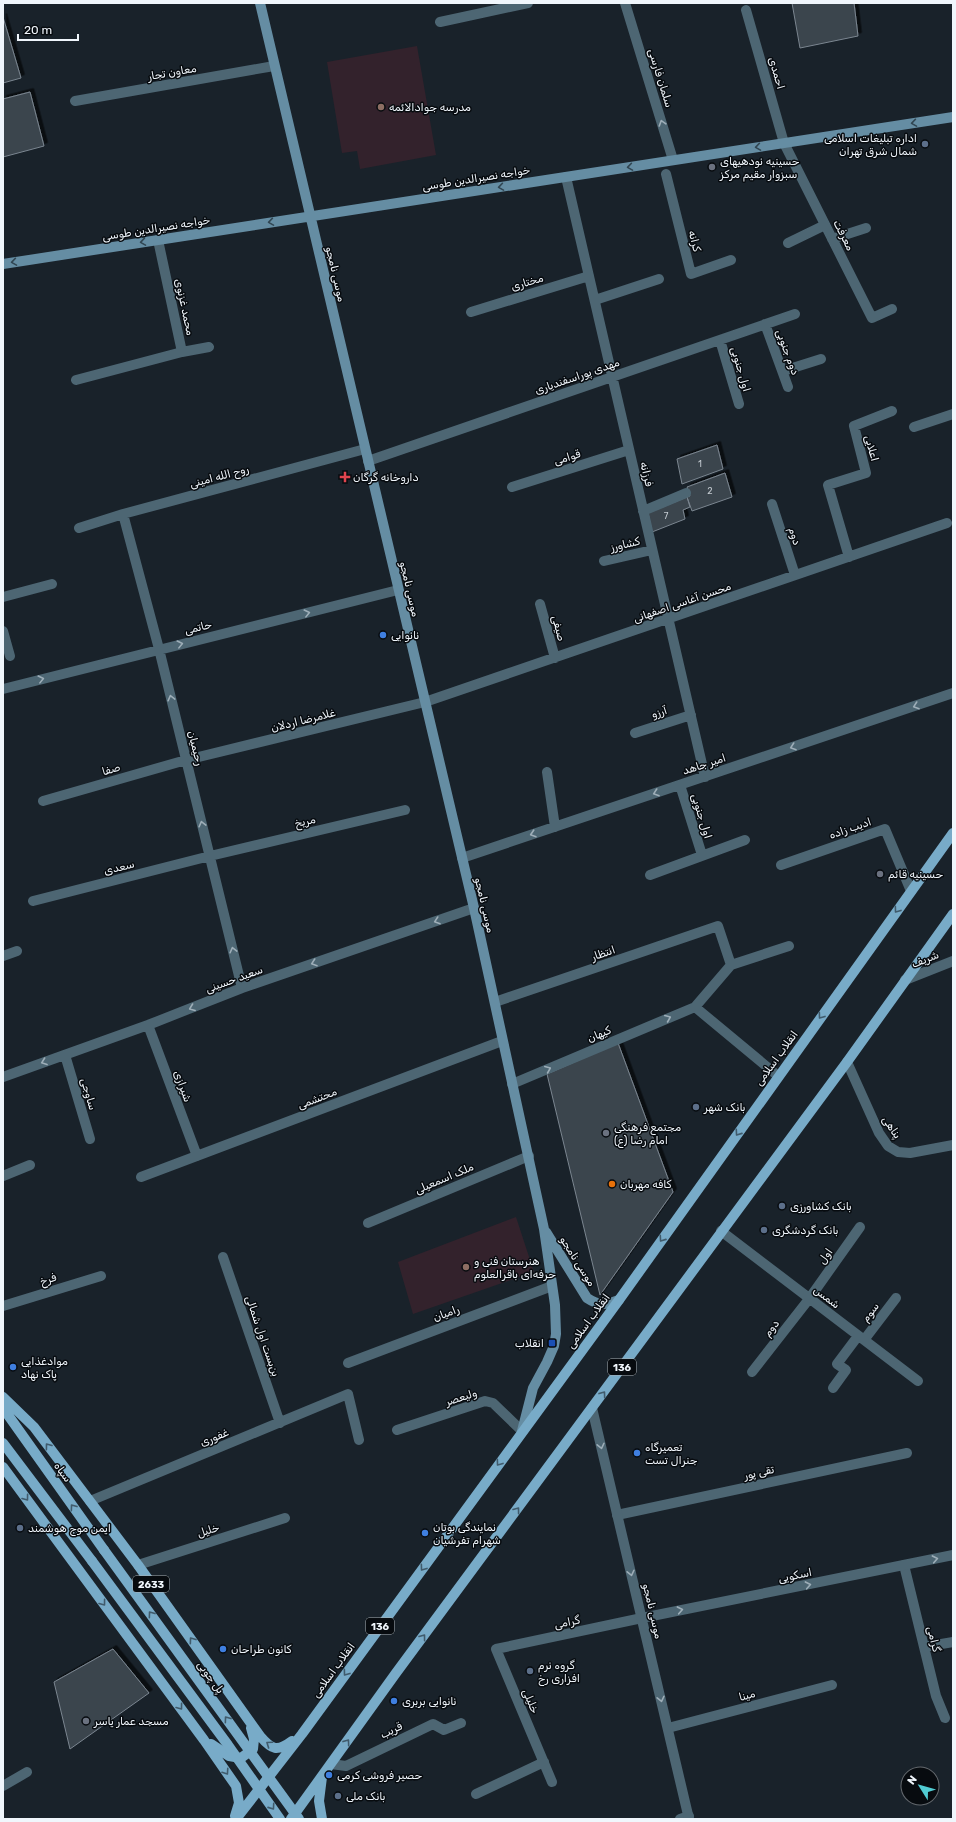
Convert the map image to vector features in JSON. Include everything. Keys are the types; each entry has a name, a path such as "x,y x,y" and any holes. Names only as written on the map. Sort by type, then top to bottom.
{"main road":[{"name":"موسی نامجو","path":"260,3 474,908 544,1229 557,1323 554,1346 533,1388 522,1431"},
{"name":"خواجه نصیرالدین طوسی","path":"3,264 953,117"},
{"name":"انقلاب اسلامی","path":"235,1819 302,1734 619,1300 953,833"},
{"name":"136","path":"291,1819 721,1231 847,1062 953,914"},
{"name":"موسی نامجو","path":"544,1229 587,1298 605,1305 619,1300"},
{"name":"2633","path":"3,1397 34,1427 138,1565 267,1744 276,1749 283,1748 302,1734"},
{"name":"سپاه","path":"3,1408 104,1550"},
{"name":"2633","path":"3,1443 228,1745 280,1819"},
{"path":"4,1470 204,1740 236,1786 239,1803 235,1819"},
{"name":"پل چوبی","path":"104,1550 299,1819"},
{"path":"204,1740 229,1756 241,1758 253,1749 254,1739 243,1710"},
{"path":"322,1776 319,1801 322,1819"}],"street":[{"path":"440,22 528,3"},
{"name":"سلمان فارسی","path":"625,3 673,160"},
{"name":"احمدی","path":"746,10 784,143"},
{"name":"معاون تجار","path":"75,101 274,66"},
{"name":"معرفت","path":"784,143 872,318 892,309"},
{"name":"کرانه","path":"666,174 691,274 731,260"},
{"name":"فرزانه","path":"566,177 705,777"},
{"path":"788,243 825,225"},
{"path":"832,239 866,228"},
{"name":"محمد غزنوی","path":"158,240 182,352 209,347"},
{"name":"مختاری","path":"472,312 589,276"},
{"path":"595,300 658,279"},
{"name":"مهدی پوراسفندیاری","path":"368,461 795,314"},
{"name":"دوم جنوبی","path":"765,324 788,387"},
{"name":"اول جنوبی","path":"720,340 739,404"},
{"path":"76,380 182,352"},
{"path":"783,371 820,360"},
{"name":"اعلایی","path":"849,557 828,485 866,473 854,426 892,411"},
{"path":"914,428 953,414"},
{"name":"روح الله امینی","path":"79,528 123,514 365,449"},
{"name":"قوامی","path":"512,487 630,450"},
{"path":"643,511 686,494"},
{"name":"دوم","path":"772,504 795,576"},
{"name":"رحیمیان","path":"123,514 159,649 242,988"},
{"name":"محسن آغاسی اصفهانی","path":"425,702 947,523"},
{"name":"کشاورز","path":"604,561 652,550"},
{"path":"3,597 52,584"},
{"name":"حاتمی","path":"3,689 398,590"},
{"name":"صیفی","path":"540,604 555,658"},
{"path":"3,631 10,656"},
{"name":"امیر جاهد","path":"462,858 953,693"},
{"name":"غلامرضا اردلان","path":"186,760 425,702"},
{"name":"آرزو","path":"635,733 691,715"},
{"name":"صفا","path":"43,802 186,760"},
{"path":"547,772 555,827"},
{"name":"اول جنوبی","path":"680,785 702,855"},
{"name":"مریخ","path":"210,856 405,810"},
{"name":"ادیب زاده","path":"781,865 885,829 911,891"},
{"name":"اول جنوبی","path":"650,876 702,855 745,840"},
{"name":"سعدی","path":"33,901 210,856"},
{"name":"سعید حسینی","path":"3,1077 148,1025 242,988 474,908"},
{"name":"انتظار","path":"495,1002 718,926 731,965"},
{"path":"731,965 789,946"},
{"path":"3,956 17,951"},
{"name":"شریف","path":"905,980 953,961"},
{"name":"کیهان","path":"512,1084 695,1007 731,965"},
{"path":"695,1007 778,1076"},
{"name":"شیرازی","path":"148,1025 197,1156"},
{"name":"محتشمی","path":"141,1178 502,1041"},
{"name":"ساوجی","path":"65,1055 90,1139"},
{"name":"پناهی","path":"847,1062 879,1133 888,1146 898,1152 910,1153 953,1145"},
{"name":"ملک اسمعیلی","path":"368,1223 529,1156"},
{"path":"3,1176 30,1166"},
{"name":"اول","path":"809,1299 860,1227"},
{"name":"شمس","path":"721,1231 918,1381"},
{"name":"بن‌بست اول شمالی","path":"223,1257 280,1423"},
{"name":"فرخ","path":"3,1306 100,1276"},
{"name":"رامیان","path":"348,1363 552,1286"},
{"name":"سوم","path":"833,1388 846,1370 837,1364 896,1298"},
{"name":"دوم","path":"752,1372 809,1299"},
{"name":"غفوری","path":"90,1501 348,1394 359,1440"},
{"name":"ولیعصر","path":"397,1430 485,1401 493,1403 522,1431"},
{"name":"موسی نامجو","path":"592,1408 668,1728 686,1818"},
{"name":"تقی پور","path":"617,1515 907,1453"},
{"name":"خلیل","path":"138,1565 285,1518"},
{"name":"اسکویی","path":"642,1618 953,1556"},
{"name":"گرامی","path":"904,1566 936,1696 945,1718"},
{"name":"گرامی","path":"496,1649 642,1618"},
{"path":"924,1647 953,1642"},
{"name":"خلیلی","path":"496,1649 552,1782"},
{"name":"مینا","path":"668,1728 832,1685"},
{"name":"قریب","path":"331,1764 346,1766 433,1724 444,1730 461,1723"},
{"path":"476,1794 544,1762"},
{"path":"3,1786 27,1772"}],"shaded area":[{"name":"مدرسه جوادالائمه","path":"417,46 436,155 360,169 357,151 342,153 327,62"},
{"name":"هنرستان فنی و حرفه‌ای باقرالعلوم","path":"516,1217 534,1272 413,1314 398,1262"}],"building":[{"path":"792,3 854,3 858,36 800,48"},
{"path":"3,17 21,78 3,83"},
{"path":"30,92 44,146 3,157 3,99"},
{"path":"717,445 723,469 682,484 677,459"},
{"path":"725,473 732,497 692,511 687,497 690,496 687,487"},
{"path":"687,497 690,507 683,510 685,519 652,532 648,513"},
{"name":"مجتمع فرهنگی امام رضا (ع)","path":"618,1043 673,1192 600,1295 547,1074"},
{"name":"مسجد عمار یاسر","path":"113,1649 149,1693 70,1749 54,1682"}],"place":[{"name":"مدرسه جوادالائمه","path":"381,107"},
{"name":"اداره تبلیغات اسلامی شمال شرق تهران","path":"925,144"},
{"name":"حسینیه نودهیهای سبزوار مقیم مرکز","path":"712,167"},
{"name":"داروخانه گرگان","path":"345,477"},
{"name":"نانوایی","path":"383,635"},
{"name":"حسینیه قائم","path":"880,874"},
{"name":"بانک شهر","path":"696,1107"},
{"name":"مجتمع فرهنگی امام رضا (ع)","path":"606,1133"},
{"name":"کافه مهربان","path":"612,1184"},
{"name":"بانک کشاورزی","path":"782,1206"},
{"name":"بانک گردشگری","path":"764,1230"},
{"name":"هنرستان فنی و حرفه‌ای باقرالعلوم","path":"466,1267"},
{"name":"انقلاب","path":"552,1343"},
{"name":"موادغذایی پاک نهاد","path":"13,1367"},
{"name":"تعمیرگاه جنرال تست","path":"637,1453"},
{"name":"ایمن موج هوشمند","path":"20,1528"},
{"name":"نمایندگی بوتان شهرام تفرشیان","path":"425,1533"},
{"name":"کانون طراحان","path":"223,1649"},
{"name":"گروه نرم افزاری رخ","path":"530,1671"},
{"name":"نانوایی بربری","path":"394,1701"},
{"name":"مسجد عمار یاسر","path":"86,1721"},
{"name":"حصیر فروشی کرمی","path":"329,1775"},
{"name":"بانک ملی","path":"338,1796"}]}
